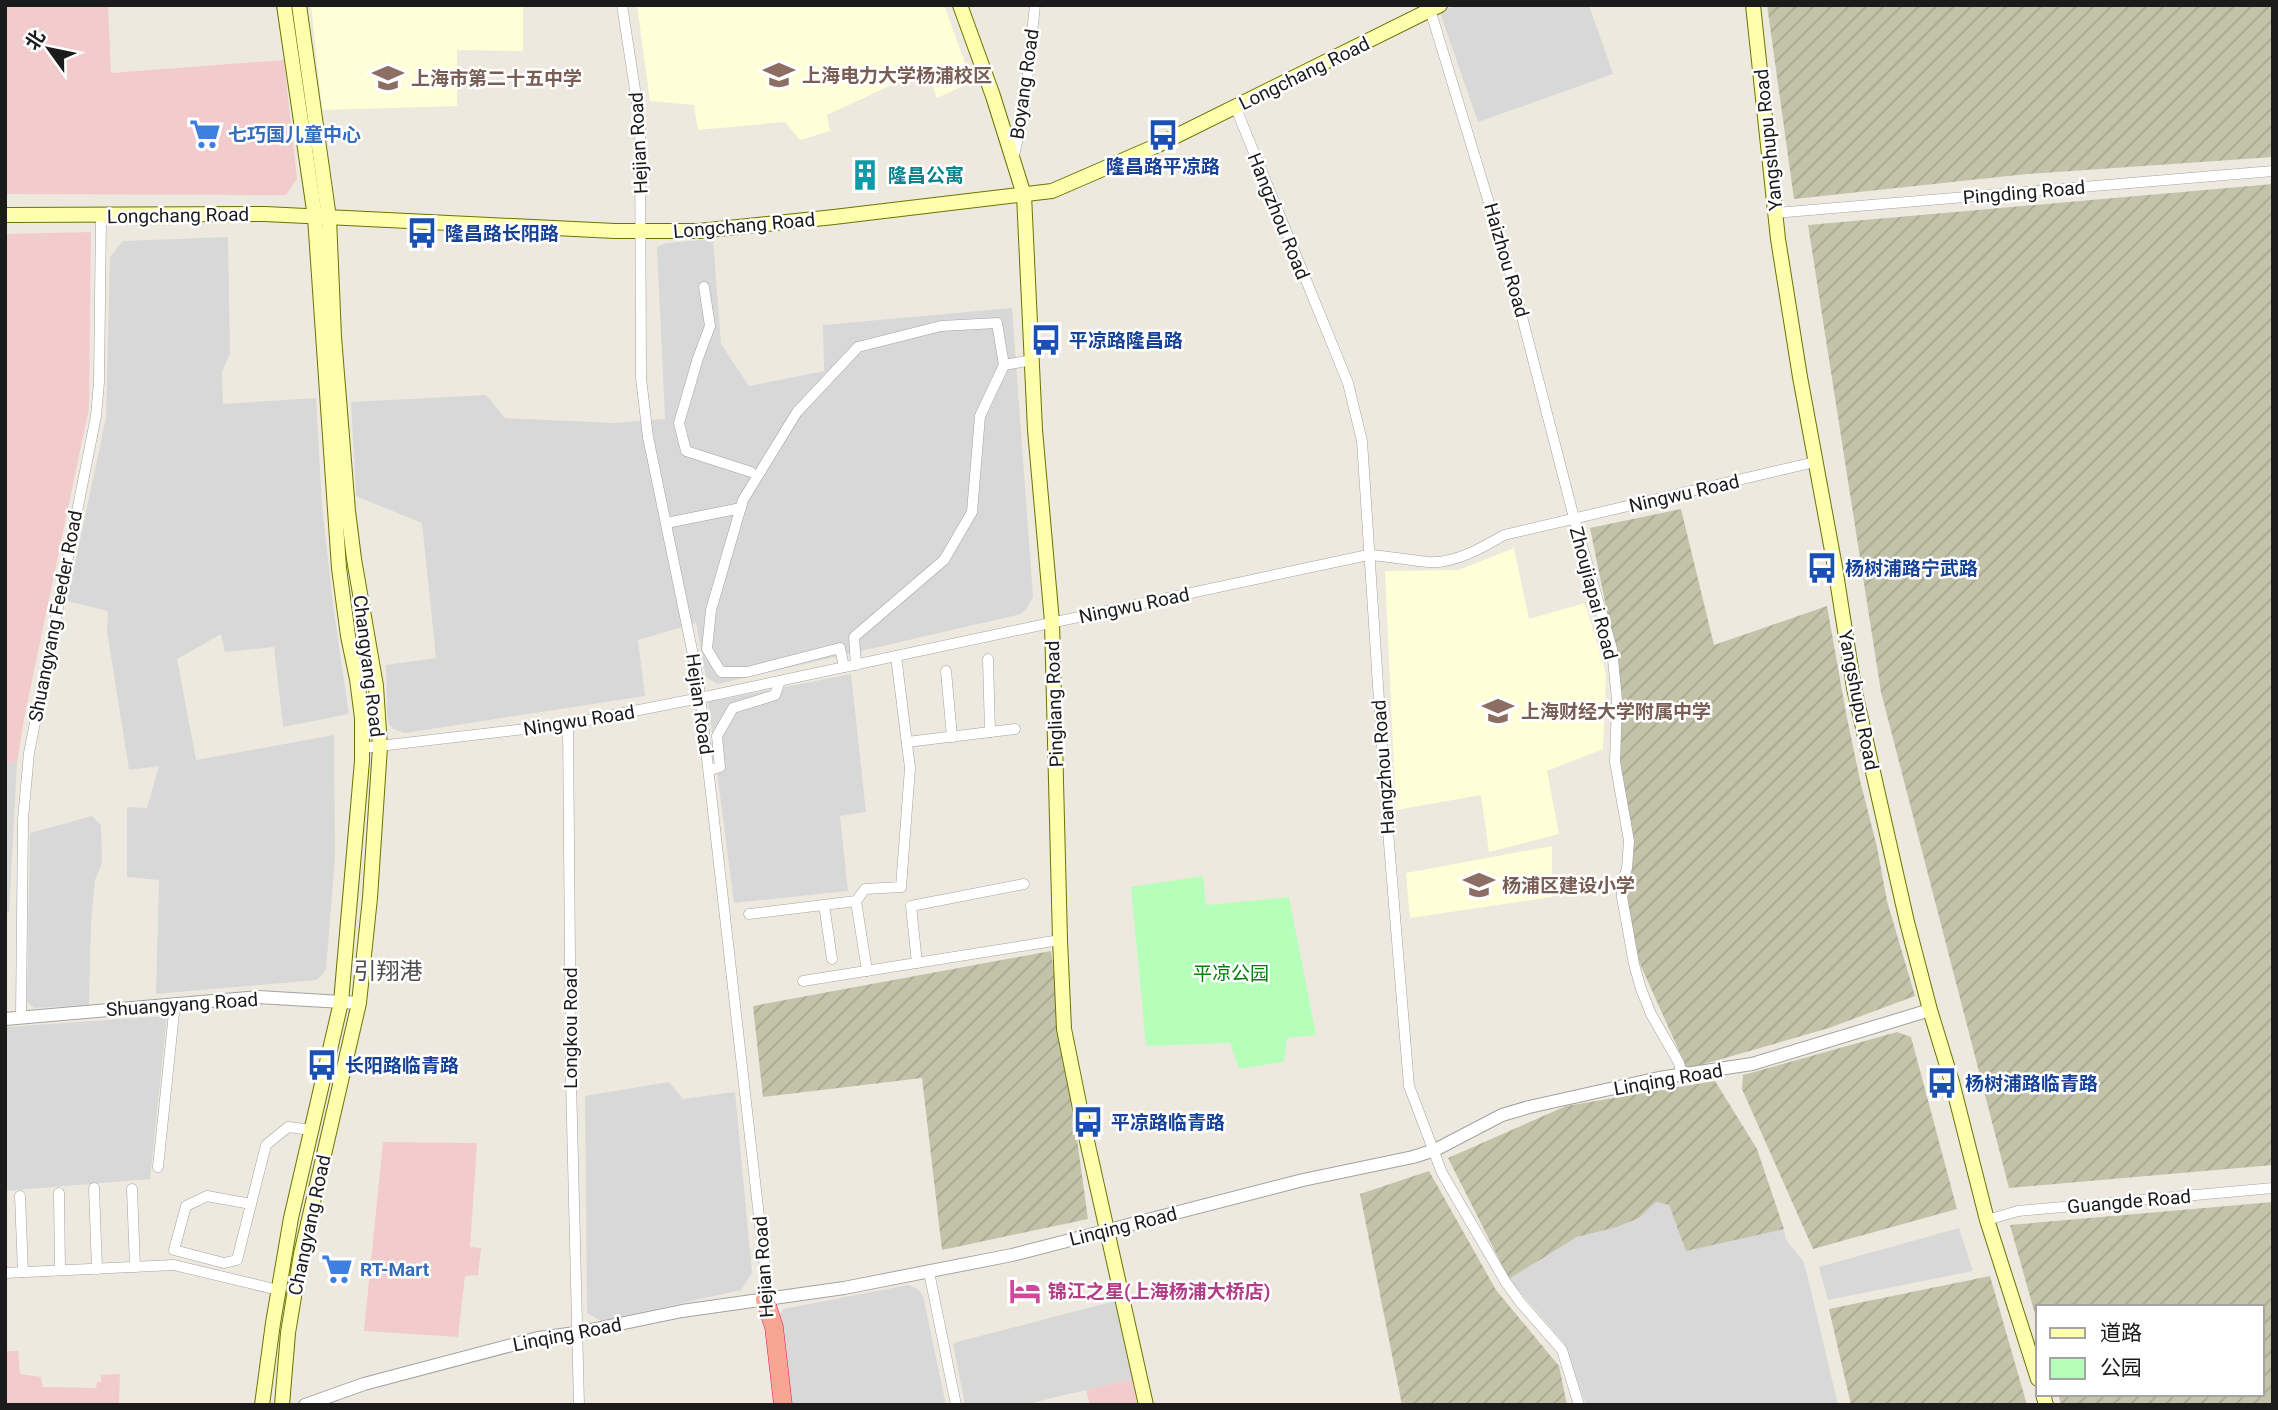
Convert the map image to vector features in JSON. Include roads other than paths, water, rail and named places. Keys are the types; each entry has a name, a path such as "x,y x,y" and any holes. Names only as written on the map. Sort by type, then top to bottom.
{"highway":[{"path":"765,1300 774,1327 783,1405"}],"main road":[{"name":"Changyang Road","path":"262,1405 291,1218 341,1002 352,898 362,748 362,718 339,568 322,218 284,5"},
{"name":"Changyang Road","path":"282,1405 288,1333 301,1254 359,1003 370,898 380,747 376,686 348,511 334,337 299,5"},
{"name":"Pingliang Road","path":"960,5 1024,195 1036,443 1052,622 1064,1029 1146,1405"},
{"name":"Yangshupu Road","path":"1753,5 1775,213 1854,688 1907,922 1930,1010 1952,1082 1987,1220 2036,1373"},
{"name":"Longchang Road","path":"5,215 239,214 641,232 699,230 1024,195 1059,189 1156,146 1433,7"}],"street":[{"name":"Hejian Road","path":"622,5 640,122 643,407 698,679 766,1278 765,1300 775,1405"},
{"name":"Boyang Road","path":"1014,163 1015,145 1024,110 1035,5"},
{"name":"Haizhou Road","path":"1433,7 1513,282 1574,518"},
{"name":"Hangzhou Road","path":"1235,106 1348,383 1362,441 1385,794 1409,1086 1442,1172 1505,1281 1562,1350 1579,1405"},
{"name":"Pingding Road","path":"1775,213 2273,171"},
{"name":"Shuangyang Feeder Road","path":"21,1017 23,818 27,765 96,416 99,382 101,216"},
{"path":"705,287 710,326 679,423 686,451 751,472"},
{"path":"844,667 840,648 747,672 721,672 707,649 711,610 743,500 797,412 858,347 941,326 997,323 1004,365 980,416 972,512 944,560 854,637 856,665"},
{"path":"1004,365 1032,360"},
{"name":"Ningwu Road","path":"362,748 568,724 1368,555 1430,562 1446,561 1504,535 1815,462"},
{"path":"666,523 741,508"},
{"name":"Zhoujiapai Road","path":"1574,518 1612,649 1617,700 1615,762 1629,841 1622,897 1634,964 1651,1014 1679,1063 1682,1075"},
{"path":"867,971 856,901 865,889 901,887 910,768 896,656"},
{"path":"988,659 989,732"},
{"path":"946,671 952,737"},
{"path":"710,770 720,767 717,736 733,708 775,695 780,681"},
{"name":"Longkou Road","path":"568,724 571,1080 579,1405"},
{"path":"907,742 1015,729"},
{"path":"918,963 911,906 1024,884"},
{"path":"749,914 856,901"},
{"path":"824,905 832,959"},
{"path":"803,981 1060,940"},
{"name":"Shuangyang Road","path":"5,1018 258,997 359,1003"},
{"path":"158,1167 175,1003"},
{"name":"Linqing Road","path":"305,1405 364,1384 538,1338 682,1311 844,1288 1012,1255 1303,1180 1389,1163 1435,1150 1484,1123 1529,1107 1625,1084 1752,1063 1930,1010"},
{"path":"251,1204 207,1196 186,1206 174,1250 224,1263 237,1260 266,1145 288,1127 311,1130"},
{"path":"94,1188 97,1269"},
{"name":"Guangde Road","path":"1987,1220 2018,1211 2273,1188"},
{"path":"132,1189 135,1267"},
{"path":"59,1193 60,1270"},
{"path":"20,1196 23,1272"},
{"path":"5,1273 174,1265 278,1290"},
{"path":"929,1272 956,1405"}],"place":[{"name":"上海电力大学杨浦校区","path":"779,75"},
{"name":"上海市第二十五中学","path":"388,78"},
{"name":"七巧国儿童中心","path":"205,134"},
{"name":"隆昌路平凉路","path":"1163,135"},
{"name":"隆昌公寓","path":"865,175"},
{"name":"隆昌路长阳路","path":"422,233"},
{"name":"平凉路隆昌路","path":"1046,340"},
{"name":"杨树浦路宁武路","path":"1822,568"},
{"name":"上海财经大学附属中学","path":"1498,711"},
{"name":"杨浦区建设小学","path":"1479,885"},
{"name":"长阳路临青路","path":"322,1065"},
{"name":"杨树浦路临青路","path":"1942,1083"},
{"name":"平凉路临青路","path":"1088,1122"},
{"name":"RT-Mart","path":"337,1269"},
{"name":"锦江之星(上海杨浦大桥店)","path":"1025,1291"}],"district":[{"name":"引翔港","path":"388,971"}],"park label":[{"name":"平凉公园","path":"1231,973"}]}
